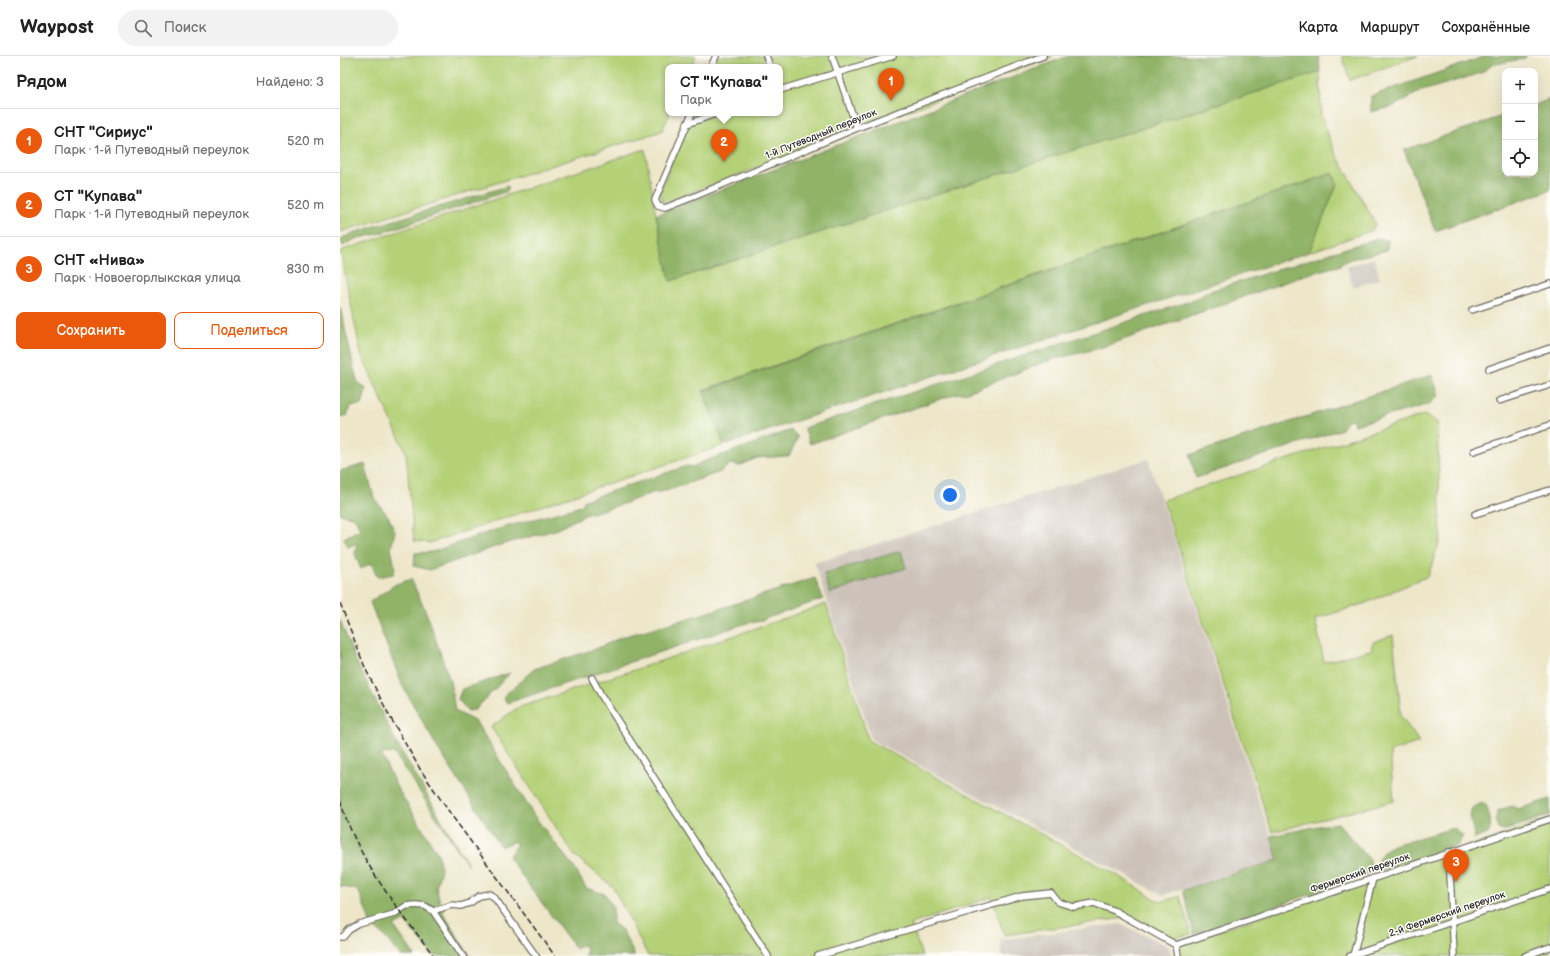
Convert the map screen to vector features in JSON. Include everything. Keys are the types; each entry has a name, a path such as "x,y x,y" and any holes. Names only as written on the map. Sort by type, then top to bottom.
{"street":[{"path":"832,56 857,128"},
{"path":"783,89 892,56"},
{"name":"1-й Путеводный переулок","path":"687,124 655,200 658,206 665,208 857,128 1043,56"},
{"path":"687,124 691,116"},
{"path":"687,124 710,116"},
{"path":"1472,310 1550,284"},
{"path":"1489,368 1550,348"},
{"path":"1499,401 1550,385"},
{"path":"1474,451 1550,425"},
{"path":"1475,514 1550,490"},
{"path":"592,678 601,695 768,956"},
{"name":"Фермерский переулок","path":"1176,945 1550,819"},
{"path":"1449,852 1454,956"},
{"path":"1352,956 1373,878"},
{"name":"2-й Фермерский переулок","path":"1352,956 1550,889"},
{"path":"818,956 1022,896 1051,893 1058,902 1074,907 1094,903 1115,911 1176,945 1178,956"},
{"path":"433,911 452,906 461,906 470,903 479,896 489,894 494,897 536,956"},
{"path":"340,937 343,938 349,930 359,924 394,914 406,906 425,906 433,911 463,956"},
{"path":"1525,956 1550,947"}],"shaded area":[{"path":"1374,258 1380,279 1353,287 1347,267"},
{"path":"1148,459 1278,860 1163,895 872,740 815,563"},
{"path":"1120,924 1169,946 1171,956 1002,956 1000,940"}],"green space":[{"path":"350,56 696,56 692,64 665,64 665,116 669,116 662,131 340,232 340,59"},
{"path":"716,56 1053,56 663,203 660,192 691,116 783,116 783,64 712,64"},
{"path":"1068,56 1319,56 1320,72 1023,166 670,281 656,215"},
{"path":"1342,56 1418,56 1350,80"},
{"path":"1486,56 1527,56 1525,58 1492,65 1481,73 1419,92 1392,107 1371,112 1371,96"},
{"path":"1320,72 1321,116 1335,152 1376,224 1371,231 1309,252 1337,185 1333,173 703,390 724,445 430,543 414,541 406,453 361,354 340,251 645,149 656,215 671,281 1023,166"},
{"path":"1550,99 1550,190 1435,231 1404,150 1502,116 1502,176 1538,176 1538,104"},
{"path":"1333,173 1337,184 1309,252 724,445 703,391"},
{"path":"508,186 508,191 377,234 355,239 343,246 340,239 359,231"},
{"path":"1378,238 1388,240 1387,250 1350,259 1338,266 1314,272 1100,348 1047,361 968,392 955,394 810,444 804,428 1196,299 1207,292"},
{"path":"340,307 357,381 366,389 362,405 350,406 347,416 340,418"},
{"path":"1432,375 1439,395 1430,404 1354,425 1353,419 1347,420 1342,429 1196,478 1190,455"},
{"path":"1424,415 1437,422 1441,537 1428,576 1366,603 1315,619 1324,662 1371,650 1373,642 1393,635 1401,716 1419,742 1390,752 1394,801 1272,832 1163,500"},
{"path":"791,430 798,437 789,456 757,458 739,466 730,464 720,472 666,491 652,493 626,503 585,515 555,530 500,545 430,570 414,566 415,553 432,552 495,530 581,506 585,500 687,466 693,467 700,463"},
{"path":"365,464 374,498 388,516 395,531 391,548 395,568 393,574 377,577 371,563 361,569 355,554 357,543 348,547 344,538 360,529 355,518 340,514 340,471"},
{"path":"901,551 906,568 830,593 824,574"},
{"path":"815,578 823,599 762,621 747,623 507,703 503,697 534,669 598,648 622,637 706,613"},
{"path":"411,579 428,617 450,681 455,711 476,722 535,817 575,869 586,888 605,894 613,908 613,923 622,930 635,956 585,956 587,948 583,945 576,949 508,857 516,846 515,841 501,847 437,747 402,685 370,602 396,584"},
{"path":"826,604 869,741 1117,875 1160,902 1180,896 1191,934 1174,938 1132,917 1004,935 992,897 911,924 922,956 648,956 613,887 574,855 491,727 517,708 640,668"},
{"path":"340,620 355,659 396,742 468,865 394,753 381,754 396,786 438,854 441,869 436,888 444,914 470,956 434,956 404,921 394,926 415,956 401,956 382,934 371,925 360,894 357,890 340,886"},
{"path":"510,673 475,710 468,711 458,699 462,689"},
{"path":"1550,799 1550,815 1503,831 1498,829 1496,821 1497,811 1512,806 1518,809"},
{"path":"1482,803 1486,805 1490,820 1490,827 1488,834 1474,839 1470,816 1472,808"},
{"path":"1550,819 1550,956 1178,956 1176,945"},
{"path":"1338,823 1370,860 1373,873 1194,934 1183,890 1278,860 1271,836"},
{"path":"1454,828 1463,836 1458,845 1381,871 1377,861 1384,851 1393,845"}],"railway":[{"path":"340,603 366,670 390,717 420,769 452,816 555,956"},
{"path":"340,800 347,822 367,863 392,901 434,956"}],"place":[{"name":"СНТ \"Сириус\"","path":"891,101"},
{"name":"СТ \"Купава\"","path":"724,162"},
{"name":"СНТ «Нива»","path":"1456,882"}]}
